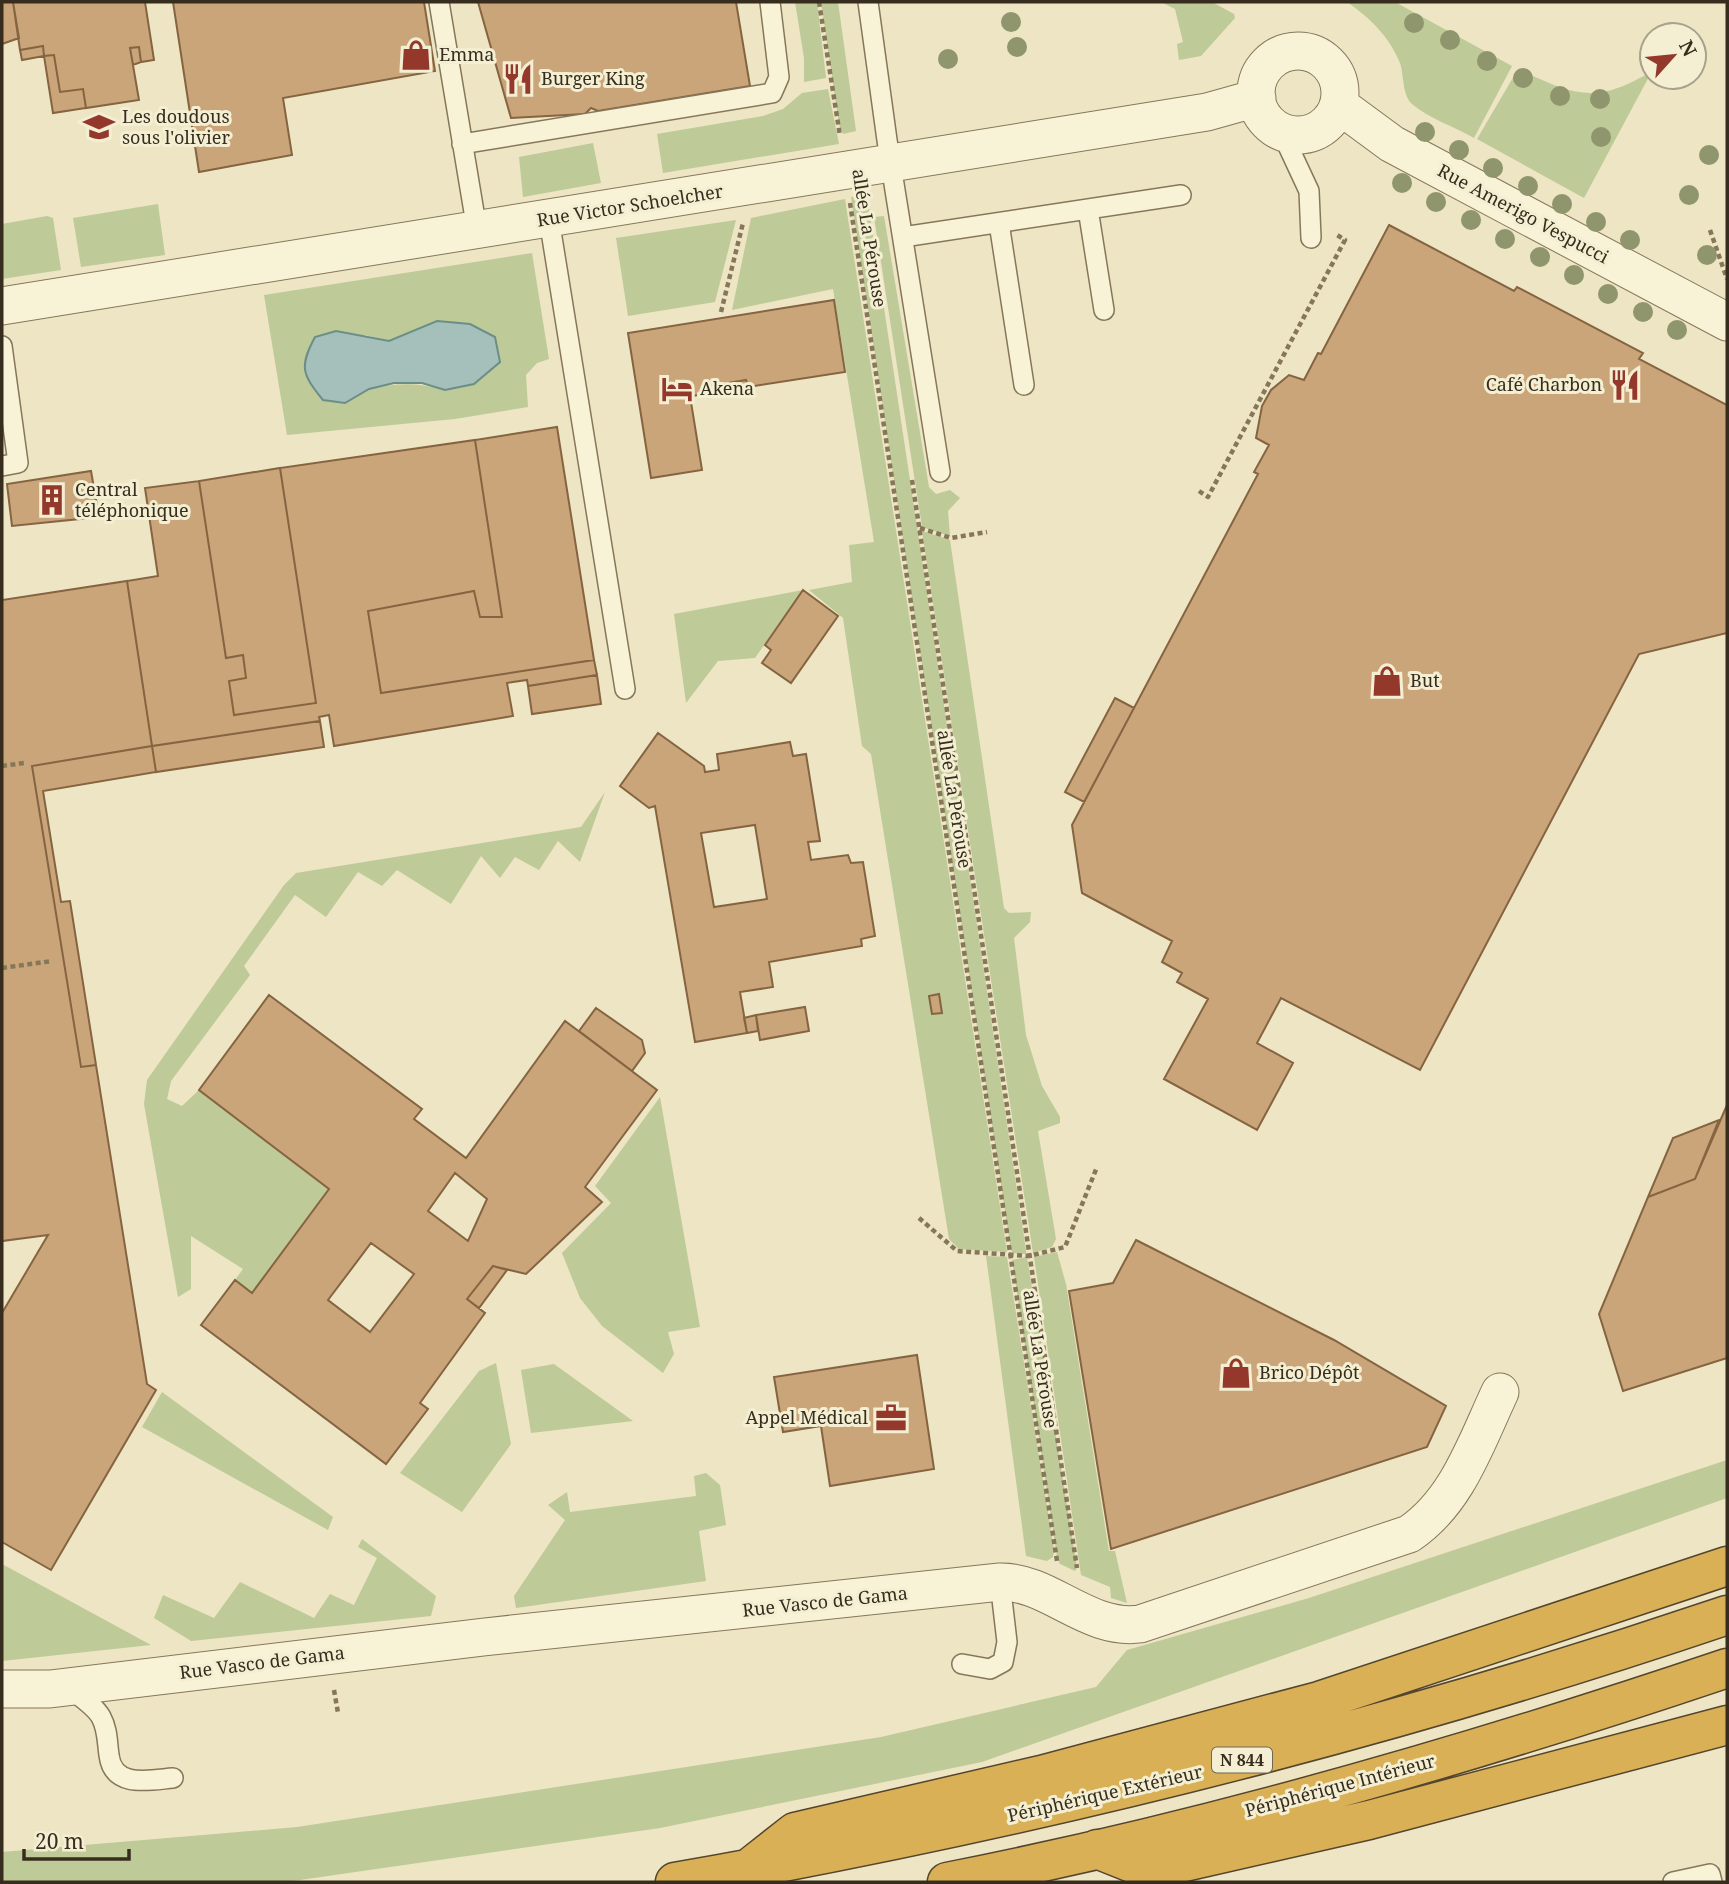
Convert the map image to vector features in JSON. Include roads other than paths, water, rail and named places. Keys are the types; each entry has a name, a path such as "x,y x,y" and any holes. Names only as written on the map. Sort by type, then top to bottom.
{"highway":[{"path":"748,1869 795,1832 1041,1775 1319,1701 1727,1566"},
{"name":"Périphérique Extérieur","path":"675,1882 988,1822 1192,1773 1500,1688 1727,1615"},
{"name":"Périphérique Intérieur","path":"947,1882 1097,1849 1434,1760 1727,1668"},
{"path":"1097,1849 1147,1869 1180,1863 1369,1820 1727,1725"}],"street":[{"path":"1294,51 1321,57 1331,66 1341,91 1339,105 1328,122 1311,134 1283,133 1265,119 1256,98 1257,85 1270,61 1294,51"},
{"name":"Rue Victor Schoelcher","path":"2,306 1207,112 1256,98"},
{"name":"Rue Amerigo Vespucci","path":"1339,105 1392,144 1723,316"},
{"path":"2,320 114,290"},
{"name":"Rue Vasco de Gama","path":"2,1689 59,1688 484,1637 807,1605 1000,1582 1018,1583 1103,1621 1125,1626 1140,1624 1397,1540 1423,1525 1437,1511 1461,1476 1500,1392"},
{"name":"Rue Vasco de Gama","path":"2,1703 59,1688"}],"lane":[{"path":"439,2 477,230"},
{"path":"463,144 772,93 779,77 770,2"},
{"path":"869,2 891,162 940,472"},
{"path":"1283,133 1309,191 1320,234"},
{"path":"903,237 1181,195"},
{"path":"1088,209 1104,310"},
{"path":"549,219 625,689"},
{"path":"999,223 1024,386"},
{"path":"2,346 18,463 2,466"},
{"path":"962,1664 990,1669 1003,1661 1007,1642 1000,1582"},
{"path":"59,1688 100,1714 106,1729 109,1758 119,1775 137,1782 173,1778"},
{"path":"1672,1882 1710,1874 1712,1882"}],"water":[{"path":"437,321 470,324 495,337 500,362 474,384 445,390 422,383 394,383 369,389 345,403 323,400 307,377 305,363 315,337 336,331 389,341"}],"place":[{"name":"Emma","path":"416,55"},
{"name":"Burger King","path":"518,79"},
{"name":"Les doudous sous l'olivier","path":"99,127"},
{"name":"Café Charbon","path":"1625,385"},
{"name":"Akena","path":"677,389"},
{"name":"Central téléphonique","path":"52,500"},
{"name":"But","path":"1387,681"},
{"name":"Brico Dépôt","path":"1236,1373"},
{"name":"Appel Médical","path":"891,1418"}]}
